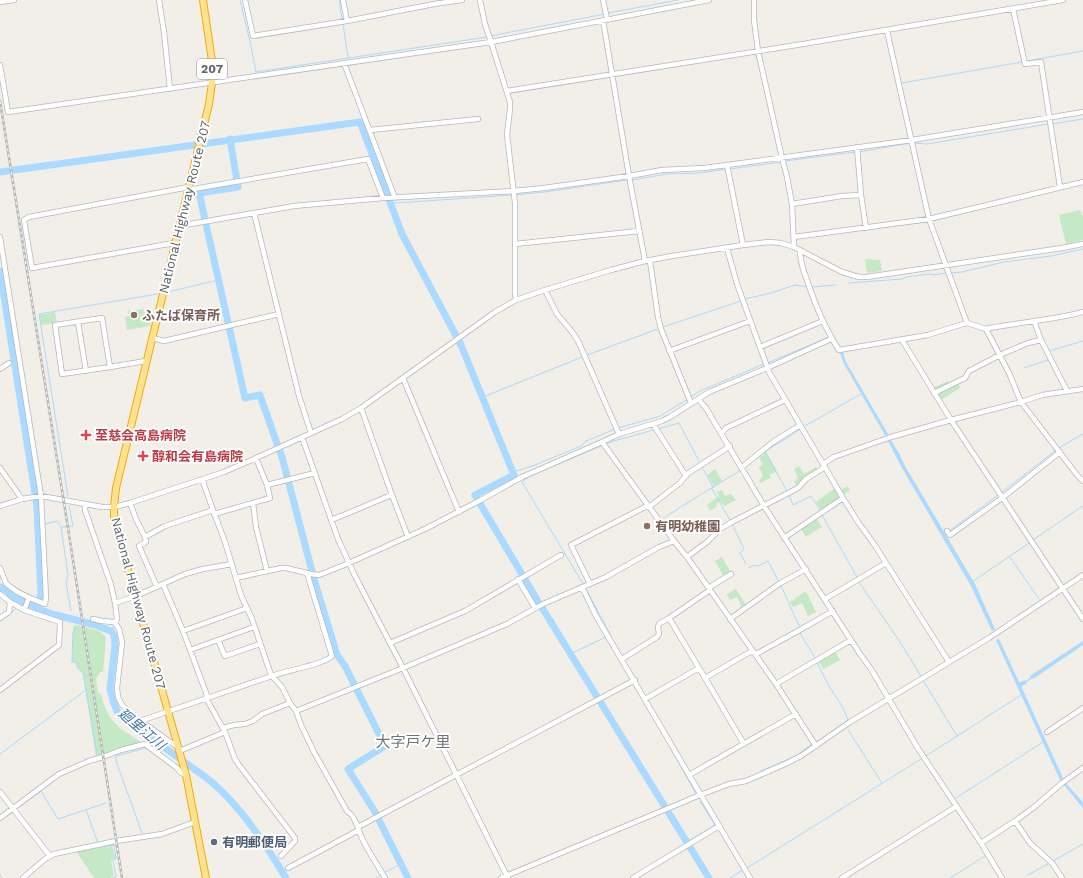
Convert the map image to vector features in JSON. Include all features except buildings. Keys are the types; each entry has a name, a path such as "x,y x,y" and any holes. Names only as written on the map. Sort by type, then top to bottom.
{"highway":[{"name":"National Highway Route 207","path":"203,0 212,61 212,83 209,104 174,243 153,338 146,361 116,488 114,517 186,775 206,878"}],"street":[{"path":"0,2 14,0"},
{"path":"159,0 170,88"},
{"path":"245,0 254,36 462,0"},
{"path":"343,0 347,21"},
{"path":"480,0 485,24 507,91 510,109 507,135 515,197 516,300"},
{"path":"603,0 612,74 639,231 647,261 661,329 689,400"},
{"path":"0,65 8,112 344,63 708,0"},
{"path":"754,0 754,20 758,51 792,204 794,246"},
{"path":"507,91 887,31 1063,0"},
{"path":"1013,9 1025,64 1041,62 1060,187"},
{"path":"887,31 929,219 967,324"},
{"path":"344,63 395,198"},
{"path":"179,224 184,225 294,206 383,198 514,191 629,176 662,170 782,161 1049,122 1083,112"},
{"path":"370,130 478,118"},
{"path":"857,150 866,228"},
{"path":"174,243 32,268 24,220 29,217 189,187 193,189 368,159 383,198"},
{"path":"727,165 743,245"},
{"path":"794,237 929,219 1083,182"},
{"path":"792,204 842,196 861,195"},
{"path":"254,213 299,396 311,433"},
{"path":"515,244 639,231"},
{"path":"0,237 41,496 46,597 45,604 19,593 6,582 0,568"},
{"path":"0,506 22,499 41,496 102,508 114,507 224,472 342,419 361,408 495,312 516,300 611,270 647,261 769,242 794,246 842,272 859,277 875,276 1083,244"},
{"path":"726,248 737,284 766,364 785,400 858,522 874,544 949,662"},
{"path":"800,250 803,268 813,300 831,339 839,350 928,335 967,324 986,329 1015,323 1068,316 1083,312"},
{"path":"545,290 557,314 573,333 617,430"},
{"path":"153,338 164,340 279,314"},
{"path":"110,367 102,318 55,325 62,374 86,371 110,367 146,361"},
{"path":"669,351 750,321"},
{"path":"760,348 823,321"},
{"path":"1034,321 1041,340 1067,391"},
{"path":"78,322 86,371"},
{"path":"986,329 1021,402 1083,481"},
{"path":"236,578 281,568 319,575 350,563 459,512 522,477 602,442 617,430 653,424 670,417 689,400 698,399 766,364 831,339"},
{"path":"902,340 951,420 1083,619"},
{"path":"934,393 965,378 969,371 1002,354 1028,343 1041,340"},
{"path":"0,369 9,363"},
{"path":"403,378 459,512"},
{"path":"687,557 707,542 720,529 798,488 806,479 819,471 826,462 834,457 888,438 1042,395 1083,389"},
{"path":"698,399 706,408 722,433 784,538 871,669 919,750 981,843 1002,878"},
{"path":"722,433 726,428 785,400"},
{"path":"361,408 408,537"},
{"path":"653,424 686,476"},
{"path":"742,467 773,442 800,425"},
{"path":"302,437 338,539 507,877"},
{"path":"602,442 687,557 754,652 816,746"},
{"path":"590,584 571,545 645,507 650,507 680,483 686,476 730,446"},
{"path":"947,532 950,535 1058,450"},
{"path":"145,536 166,526 270,498 267,485 256,458"},
{"path":"0,468 22,499"},
{"path":"267,485 315,473"},
{"path":"202,479 225,542 241,595 270,672 282,687 296,711 314,752 347,811 351,814 359,828 361,835 383,875"},
{"path":"331,520 392,495"},
{"path":"784,538 843,498"},
{"path":"130,503 145,536 146,542 139,546 157,587"},
{"path":"253,503 256,527 267,571"},
{"path":"85,505 85,510 116,602 118,619 114,622"},
{"path":"296,711 507,624 543,604 606,577 659,547 674,541"},
{"path":"390,643 465,610 560,555"},
{"path":"825,599 886,563"},
{"path":"116,602 136,596 185,574 232,564"},
{"path":"730,619 780,584 806,569"},
{"path":"140,720 168,712 282,672 330,658 332,656 311,574"},
{"path":"622,659 657,637 660,634 658,627 659,624 710,590 710,587 731,574"},
{"path":"501,878 507,877 700,795 729,784 746,781 790,761 816,746 850,722 989,638 1083,575"},
{"path":"521,577 536,608"},
{"path":"0,581 6,582"},
{"path":"163,584 183,631 207,698 224,730 239,766 295,838 295,841 281,856"},
{"path":"582,587 596,616 750,878"},
{"path":"0,594 24,610 60,622 59,645 0,690"},
{"path":"24,610 29,598"},
{"path":"0,618 9,612 10,602"},
{"path":"183,631 247,608"},
{"path":"705,678 750,652 758,653 833,611"},
{"path":"669,618 744,744"},
{"path":"93,619 114,622 119,629 122,642 117,688 118,697 125,709 182,750 234,725 245,724 253,721 262,714 290,703"},
{"path":"190,650 254,627"},
{"path":"218,640 225,656 260,644"},
{"path":"776,684 851,640"},
{"path":"645,700 699,668"},
{"path":"288,868 377,817 635,680"},
{"path":"1047,732 1083,708"},
{"path":"689,776 796,714"},
{"path":"0,818 14,810 59,774 89,761 121,750 145,744 186,775"},
{"path":"981,843 1033,808 1063,782 1083,768"},
{"path":"0,792 50,856"},
{"path":"842,878 957,806"},
{"path":"1015,821 1030,843 1053,864 1062,878"},
{"path":"23,878 54,854 109,842 162,834 196,822"},
{"path":"633,878 719,826"}],"green space":[{"path":"1080,210 1083,215 1083,240 1066,244 1059,215"},
{"path":"865,259 880,260 882,271 867,273"},
{"path":"144,309 145,311 154,310 150,326 127,330 125,317 129,316 128,311"},
{"path":"55,312 57,323 41,325 39,315"},
{"path":"948,381 950,386 958,383 960,388 941,400 933,388"},
{"path":"766,452 777,471 769,475 771,478 760,483 759,480 763,476 759,467 763,464 759,458"},
{"path":"799,466 804,474 816,467 817,470 806,477 797,486 794,482 798,478 794,469"},
{"path":"715,469 722,481 714,486 707,475"},
{"path":"847,486 850,490 822,511 816,502 835,488 838,492"},
{"path":"722,490 725,496 731,494 736,500 724,506 720,501 716,504 717,506 710,511 707,505 719,496 717,492"},
{"path":"816,518 822,527 806,537 801,529"},
{"path":"722,557 731,573 724,577 715,561"},
{"path":"736,589 747,606 742,608 737,597 730,600 727,594"},
{"path":"806,591 816,612 808,616 802,603 793,607 790,602"},
{"path":"76,625 99,631 106,637 103,672 100,672 96,679 98,693 101,694 107,712 116,724 142,743 101,757 96,757 83,674 78,669 76,663 72,662 73,627"},
{"path":"835,651 840,660 823,669 818,660"},
{"path":"112,846 116,858 111,860 114,876 111,878 94,878 76,851"}],"water":[{"path":"843,352 846,362 888,434 887,435 975,584 995,629 992,631 971,586 902,468 886,435 844,364 840,353"},
{"path":"999,639 1019,682 1026,681 1031,677 1030,676 1083,641 1083,645 1033,679 1032,678 1022,686 1022,688 1063,778 1062,779 1083,802 1083,808 1060,780 996,640"}],"waterway":[{"path":"240,0 256,72 487,37"},
{"path":"339,0 342,19"},
{"path":"608,13 678,0"},
{"path":"490,36 605,14"},
{"path":"343,24 348,57"},
{"path":"1027,61 1083,51"},
{"path":"902,83 1022,62"},
{"path":"1052,124 1083,119"},
{"path":"0,172 360,122 402,234 461,345 514,475 475,495 536,598 709,878"},
{"path":"914,143 927,144 1049,124"},
{"path":"230,139 238,187 199,193 245,398 260,395 282,457 314,579 337,655 345,666 385,746 348,769 375,812 408,878"},
{"path":"858,152 911,143"},
{"path":"785,161 855,152"},
{"path":"730,169 782,162"},
{"path":"632,180 667,174 700,173 726,169"},
{"path":"515,195 627,180"},
{"path":"391,204 512,195"},
{"path":"932,221 996,205"},
{"path":"846,232 927,222"},
{"path":"951,273 962,272 1004,262 1051,256 1083,249"},
{"path":"0,271 37,506 41,595 36,607"},
{"path":"849,283 902,279 906,277 947,273"},
{"path":"168,292 218,280"},
{"path":"745,299 771,293 795,285 808,287"},
{"path":"811,287 836,285"},
{"path":"68,496 39,314 158,294"},
{"path":"663,327 741,301"},
{"path":"587,355 658,329"},
{"path":"767,363 827,338"},
{"path":"1049,351 1083,341"},
{"path":"483,397 582,357"},
{"path":"1024,368 1048,360"},
{"path":"690,397 702,390 764,364"},
{"path":"803,427 861,394"},
{"path":"618,428 660,416 688,399"},
{"path":"658,429 679,423 700,463"},
{"path":"513,472 535,465 581,446 586,441 615,429"},
{"path":"760,455 800,429"},
{"path":"607,444 654,430"},
{"path":"1059,448 1083,434"},
{"path":"583,584 522,482 532,475 601,446"},
{"path":"1002,492 1056,450"},
{"path":"765,452 787,491"},
{"path":"702,467 713,487"},
{"path":"661,520 741,470"},
{"path":"712,489 730,520"},
{"path":"789,495 793,505 811,496 820,510"},
{"path":"949,531 998,495"},
{"path":"62,527 73,526 69,506"},
{"path":"1033,540 1083,506"},
{"path":"822,515 857,577"},
{"path":"45,524 57,521 61,527 68,575 66,583 71,611"},
{"path":"732,524 744,549 740,553 746,564"},
{"path":"972,582 1029,543"},
{"path":"1010,557 1039,599"},
{"path":"748,568 754,565 758,566 768,561 779,582"},
{"path":"859,582 921,676"},
{"path":"781,586 800,627"},
{"name":"廻里江川","path":"0,587 6,590 13,597 41,610 111,631 114,635 115,645 110,689 117,711 125,719 208,779 221,791 246,818 286,878"},
{"path":"586,589 610,634"},
{"path":"10,614 15,609"},
{"path":"0,621 4,618"},
{"name":"廻里江川","path":"111,631 114,625"},
{"path":"0,754 86,690 83,672 78,668 76,662 72,662 73,632 76,629"},
{"path":"800,633 815,658"},
{"path":"570,654 606,637"},
{"path":"817,663 842,706 848,720 817,742"},
{"path":"924,682 957,736"},
{"path":"86,690 97,754"},
{"path":"926,756 1021,695"},
{"path":"848,730 882,783"},
{"name":"廻里江川","path":"149,744 153,740"},
{"path":"956,798 1043,742"},
{"path":"761,771 796,756 812,744"},
{"path":"142,833 116,761 116,756 147,747"},
{"path":"671,749 696,794"},
{"path":"747,868 921,759"},
{"path":"16,809 41,791 58,819 106,803"},
{"path":"687,842 715,825 700,801"},
{"path":"86,810 98,843"},
{"path":"0,821 14,811"},
{"path":"1053,861 1083,844"},
{"path":"99,846 114,845 116,859 113,860 116,877 112,878"},
{"path":"950,878 985,856"},
{"path":"384,873 401,864"},
{"path":"1028,875 1048,864"},
{"path":"730,878 743,870"},
{"path":"376,878 381,875"}],"railway":[{"path":"0,101 122,878"}],"place":[{"name":"ふたば保育所","path":"134,315"},
{"name":"至慈会高島病院","path":"86,435"},
{"name":"醇和会有島病院","path":"143,456"},
{"name":"有明幼稚園","path":"647,526"},
{"name":"有明郵便局","path":"214,842"}],"district":[{"name":"大字戸ケ里","path":"413,742"}]}
